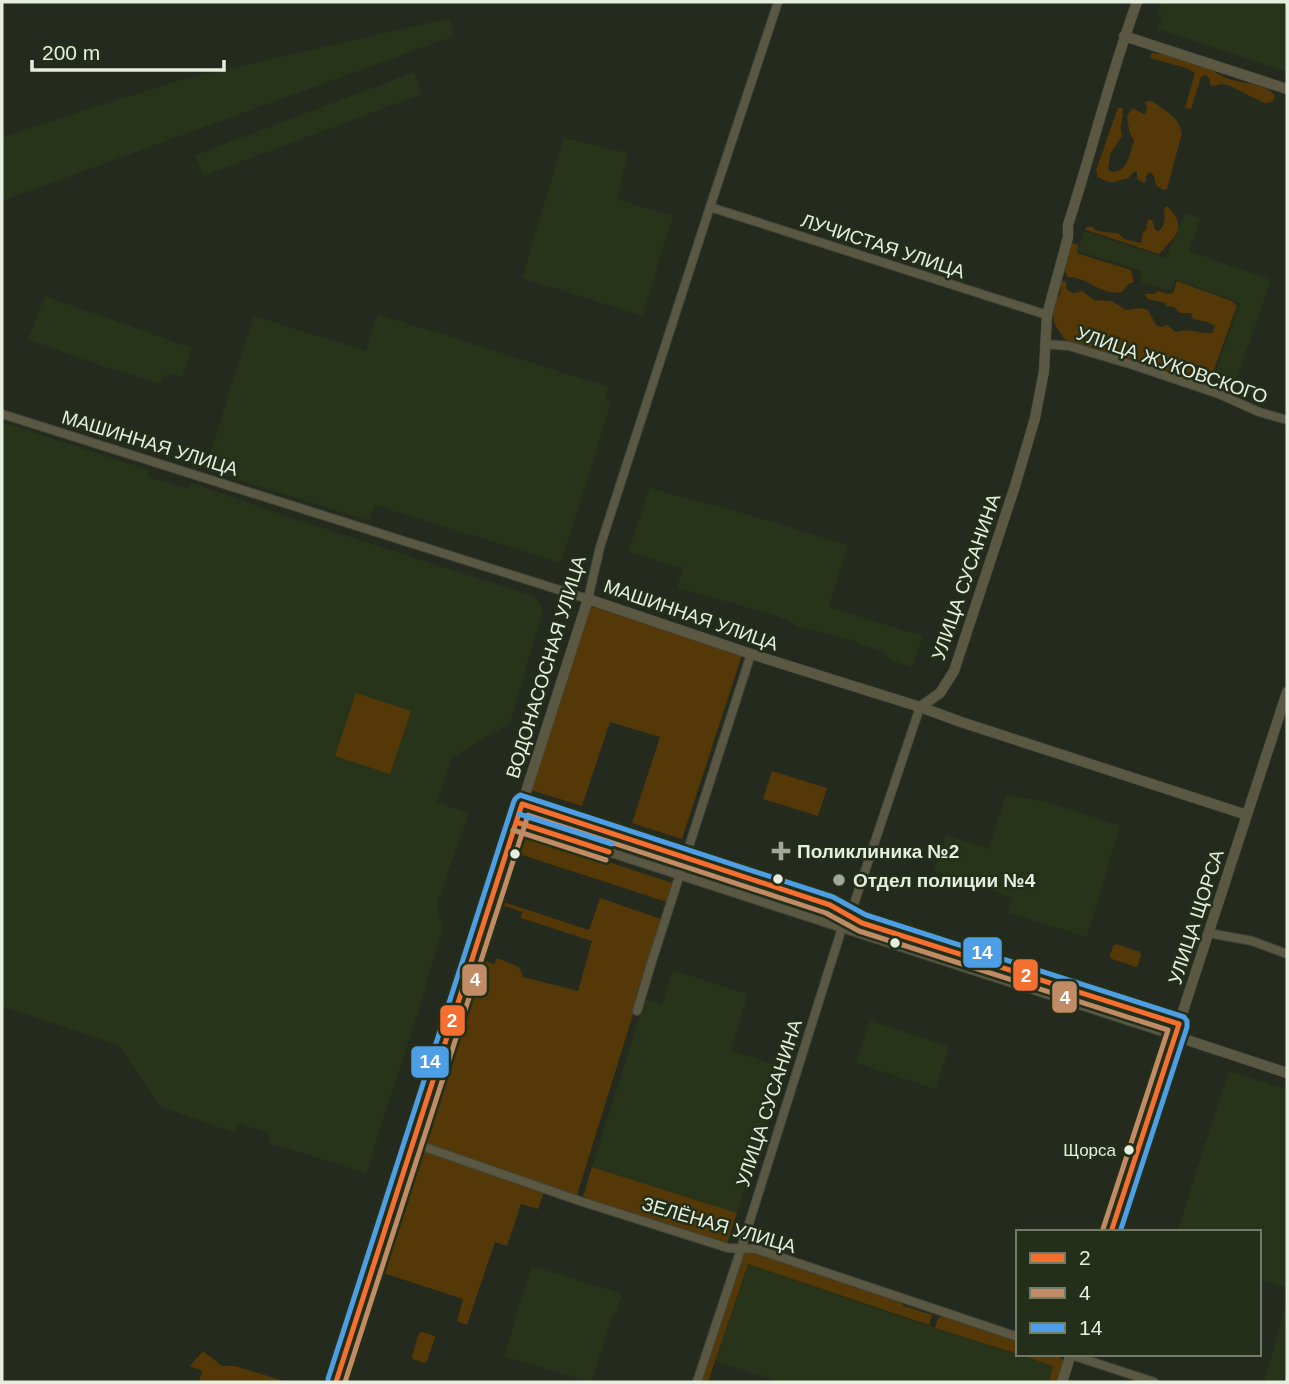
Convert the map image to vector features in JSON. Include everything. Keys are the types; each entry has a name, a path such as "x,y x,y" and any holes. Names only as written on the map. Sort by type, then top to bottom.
{"street":[{"name":"ВОДОНАСОСНАЯ УЛИЦА","path":"336,1382 588,598 600,547 778,2"},
{"name":"УЛИЦА СУСАНИНА","path":"696,1382 741,1249 842,928 850,916 920,707 940,694 954,671 1015,486 1035,418 1044,370 1047,315 1068,237 1068,225 1124,36 1137,2"},
{"path":"1124,36 1287,89"},
{"name":"ЛУЧИСТАЯ УЛИЦА","path":"710,207 1047,315"},
{"name":"УЛИЦА ЖУКОВСКОГО","path":"1045,344 1069,346 1133,365 1287,420"},
{"name":"МАШИННАЯ УЛИЦА","path":"2,414 588,598 1247,816"},
{"path":"637,1011 751,654"},
{"name":"УЛИЦА ЩОРСА","path":"1112,1230 1287,692"},
{"path":"522,804 830,905 862,923 1179,1024"},
{"path":"516,822 1287,1073"},
{"path":"1209,933 1252,942 1287,954"},
{"name":"ЗЕЛЁНАЯ УЛИЦА","path":"413,1143 728,1248 756,1249 1016,1336"},
{"path":"1062,1382 1070,1356"},
{"path":"1073,1356 1154,1382"}],"shaded area":[{"path":"1161,2 1287,2 1287,72 1158,29 1162,15 1158,13"},
{"path":"450,18 454,36 2,201 2,137 180,80"},
{"path":"1151,53 1188,61 1226,78 1254,84 1275,96 1271,102 1264,103 1228,85 1210,85 1206,75 1201,77 1191,109 1185,108 1195,73 1150,58"},
{"path":"414,72 422,94 203,176 195,155"},
{"path":"1147,101 1152,101 1170,114 1178,122 1182,133 1167,189 1163,190 1156,185 1150,172 1144,183 1137,179 1135,171 1127,179 1116,182 1098,177 1096,170 1118,108 1122,108 1123,112 1122,136 1110,154 1108,168 1111,172 1125,166 1134,141 1129,131 1127,115 1133,108 1146,113"},
{"path":"564,138 628,153 617,199 673,216 642,316 522,278"},
{"path":"1167,206 1177,220 1177,232 1159,254 1086,230 1086,227 1093,227 1095,230 1118,233 1124,239 1141,243 1148,220 1152,220 1155,230 1159,231 1164,221 1164,208"},
{"path":"1185,213 1201,218 1189,251 1271,280 1234,386 1213,378 1240,303 1175,279 1171,291 1140,281 1142,271 1078,251 1084,231 1166,258"},
{"path":"1073,243 1078,245 1079,254 1131,270 1134,282 1128,284 1122,292 1114,293 1068,277 1064,265"},
{"path":"1177,281 1234,302 1237,306 1211,378 1197,382 1189,380 1067,342 1053,315 1054,303 1060,294 1060,282 1066,282 1067,290 1074,293 1082,291 1094,300 1112,301 1126,310 1148,310 1156,325 1167,325 1176,332 1185,330 1212,333 1215,326 1193,319 1191,313 1180,313 1165,303 1148,299 1144,294 1158,291 1173,293"},
{"path":"45,296 192,348 182,377 170,373 163,378 161,384 28,339"},
{"path":"378,314 609,387 605,400 611,403 561,563 375,505 369,521 205,469 254,316 366,351"},
{"path":"2,422 149,470 148,477 188,489 190,483 535,597 543,610 510,723 451,758 437,802 469,813 437,903 442,929 366,1173 269,1143 270,1134 238,1123 234,1133 160,1106 118,1045 2,1006"},
{"path":"650,488 847,545 829,607 923,636 912,668 886,658 887,654 848,639 797,626 768,613 677,588 683,568 628,552"},
{"path":"591,606 742,655 682,839 632,823 660,737 610,722 582,806 531,790"},
{"path":"356,693 411,711 390,774 335,756"},
{"path":"772,771 827,788 818,816 763,799"},
{"path":"1006,794 1051,803 1120,826 1087,937 1008,913 1013,898 934,871 946,835 989,849"},
{"path":"527,811 677,859 674,868 524,819"},
{"path":"522,834 673,883 667,902 516,853"},
{"path":"689,864 833,911 830,920 686,872"},
{"path":"600,898 661,919 577,1195 423,1144 420,1139 480,959 494,964 497,958 519,967 523,977 578,991 592,941 521,918 522,912 502,905 499,911 500,901 589,930"},
{"path":"850,922 1170,1025 1168,1031 849,927"},
{"path":"1116,944 1140,952 1136,967 1112,959 1110,956"},
{"path":"673,970 748,994 730,1050 783,1067 737,1213 592,1167 645,1000 662,1005"},
{"path":"870,1021 949,1047 935,1089 856,1063"},
{"path":"1229,1071 1287,1090 1287,1288 1261,1280 1261,1230 1178,1230"},
{"path":"420,1148 544,1191 538,1209 521,1204 507,1246 495,1242 467,1325 457,1321 463,1299 377,1271 376,1265 414,1150"},
{"path":"592,1167 737,1213 727,1243 583,1197"},
{"path":"750,1251 900,1301 904,1306 932,1315 929,1325 748,1264 708,1382 700,1382 743,1255"},
{"path":"748,1264 1016,1356 1054,1366 1048,1382 781,1382 715,1361"},
{"path":"532,1266 622,1294 591,1382 504,1356"},
{"path":"1286,1305 1287,1382 1264,1382"},
{"path":"944,1316 1016,1340 1016,1353 935,1328 938,1318"},
{"path":"419,1333 435,1336 425,1363 413,1359 412,1356"},
{"path":"203,1351 222,1366 235,1366 287,1382 199,1382 202,1371 190,1366"},
{"path":"1024,1356 1058,1356 1063,1360 1064,1366 1059,1381 1049,1382 1053,1366"}],"transit line":[{"name":"14","path":"328,1379 514,801 520,795 833,897 866,915 1184,1017 1187,1027 1121,1230"},
{"name":"2","path":"336,1382 522,804 830,905 862,923 1179,1024 1112,1230"},
{"name":"14","path":"519,814 612,844"},
{"name":"4","path":"345,1382 528,815 826,913 859,931 1168,1030 1103,1229"},
{"name":"2","path":"516,822 609,852"},
{"name":"4","path":"513,830 606,860"}],"place":[{"name":"Поликлиника №2","path":"781,851"},
{"name":"Отдел полиции №4","path":"839,880"},
{"name":"Щорса","path":"1129,1150"}]}
